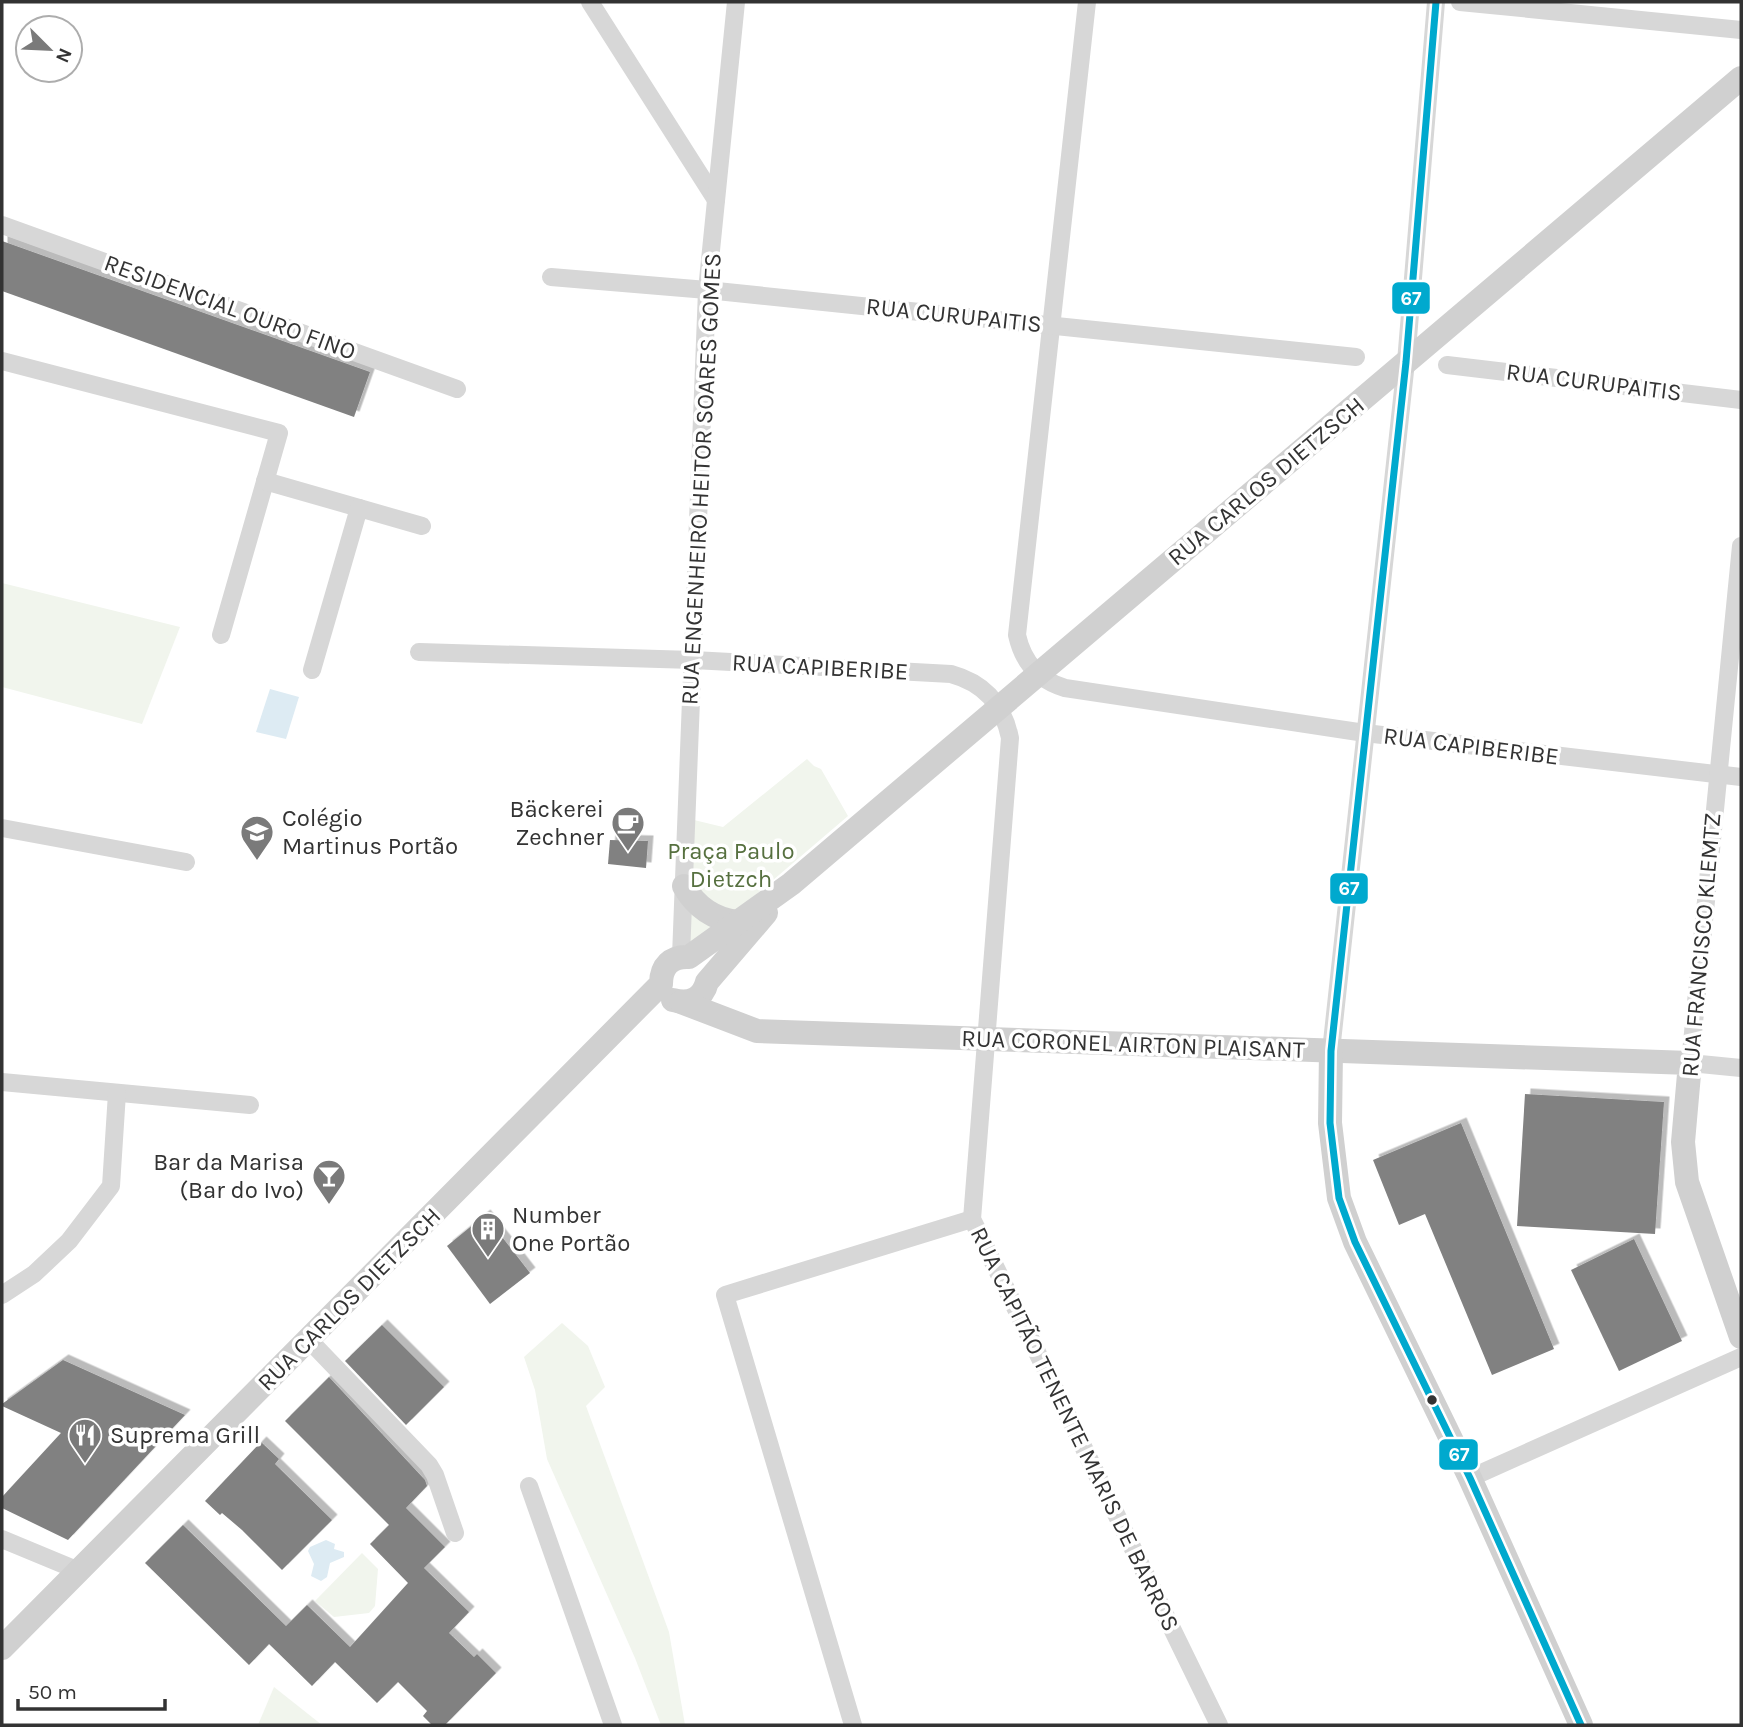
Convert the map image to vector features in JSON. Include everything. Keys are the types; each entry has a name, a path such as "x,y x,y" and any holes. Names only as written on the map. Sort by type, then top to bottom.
{"street":[{"path":"590,2 716,200"},
{"name":"RUA ENGENHEIRO HEITOR SOARES GOMES","path":"685,957 684,886 707,290 736,2"},
{"path":"1038,674 1022,654 1017,635 1087,2"},
{"path":"1436,2 1406,362 1331,1051 1330,1124 1339,1198 1355,1242 1470,1478 1581,1725"},
{"path":"1460,2 1741,30"},
{"name":"RUA CARLOS DIETZSCH","path":"672,995 663,969 668,963 685,957 791,884 1741,78"},
{"name":"RESIDENCIAL OURO FINO","path":"2,225 457,389"},
{"name":"RUA CURUPAITIS","path":"551,276 1356,357"},
{"path":"2,361 279,433 221,635"},
{"name":"RUA CURUPAITIS","path":"1447,365 1741,400"},
{"path":"265,481 422,526"},
{"path":"312,670 359,508"},
{"name":"RUA FRANCISCO KLEMTZ","path":"1741,546 1683,1143 1687,1182 1741,1337"},
{"name":"RUA CAPIBERIBE","path":"419,652 692,660 951,674 974,682 999,706"},
{"name":"RUA CAPIBERIBE","path":"1038,674 1065,688 1365,733 1741,777"},
{"name":"RUA CAPITÃO TENENTE MARIS DE BARROS","path":"999,706 1007,721 1010,738 972,1219 1219,1725"},
{"path":"2,828 186,862"},
{"name":"RUA CARLOS DIETZSCH","path":"672,995 695,1000 705,989 707,982 791,884"},
{"path":"684,886 697,904 709,913 737,922"},
{"path":"685,957 702,966 707,982 736,1024"},
{"name":"RUA CARLOS DIETZSCH","path":"2,1648 578,1069 672,995"},
{"name":"RUA CORONEL AIRTON PLAISANT","path":"672,995 757,1031 1690,1063 1741,1068"},
{"path":"2,1082 250,1105"},
{"path":"2,1295 34,1274 69,1241 111,1186 117,1093"},
{"path":"853,1725 725,1295 972,1219"},
{"path":"309,1340 429,1465 455,1533"},
{"path":"1470,1478 1741,1357"},
{"path":"529,1486 613,1725"},
{"path":"2,1539 79,1571"}],"green space":[{"path":"2,583 180,627 142,724 2,687"},
{"name":"Praça Paulo Dietzch","path":"807,759 821,769 848,816 689,952 694,820 723,827"},
{"path":"562,1323 588,1346 605,1387 586,1406 669,1632 685,1725 661,1725 635,1658 547,1459 535,1390 524,1357"},
{"path":"362,1553 378,1569 375,1606 369,1613 334,1617 315,1601"},
{"path":"274,1687 322,1725 258,1725"}],"shaded area":[{"path":"270,689 299,697 286,739 256,732"},
{"path":"326,1540 335,1544 334,1549 344,1552 344,1557 330,1563 327,1577 321,1581 311,1576 314,1564 308,1551 310,1547"}],"building":[{"path":"2,241 370,372 354,417 2,291"},
{"name":"Bäckerei Zechner","path":"610,840 648,841 646,868 608,864"},
{"path":"1525,1094 1664,1102 1655,1234 1517,1226"},
{"path":"1461,1123 1554,1349 1492,1375 1425,1214 1399,1225 1373,1160"},
{"name":"Number One Portão","path":"485,1215 530,1273 490,1304 447,1246"},
{"path":"1634,1239 1682,1341 1619,1371 1571,1270"},
{"path":"382,1325 444,1387 406,1425 345,1361"},
{"name":"Suprema Grill","path":"63,1360 185,1415 68,1540 2,1508 2,1497 61,1433 2,1404"},
{"path":"329,1377 425,1480 427,1486 406,1508 445,1547 424,1568 469,1612 449,1633 474,1657 477,1654 496,1673 445,1725 432,1725 423,1716 427,1711 398,1682 377,1703 335,1662 312,1686 269,1644 249,1665 145,1563 183,1525 286,1626 307,1605 350,1647 408,1583 370,1544 389,1525 285,1421"},
{"path":"261,1442 279,1459 275,1464 332,1520 282,1570 242,1530 205,1501"}],"transit line":[{"name":"67","path":"1436,2 1406,362 1331,1051 1330,1123 1339,1198 1355,1242 1470,1478 1581,1725"}],"place":[{"name":"Bäckerei Zechner","path":"628,853"},
{"name":"Colégio Martinus Portão","path":"257,862"},
{"name":"Bar da Marisa (Bar do Ivo)","path":"329,1206"},
{"name":"Number One Portão","path":"488,1259"},
{"name":"Suprema Grill","path":"85,1465"}]}
